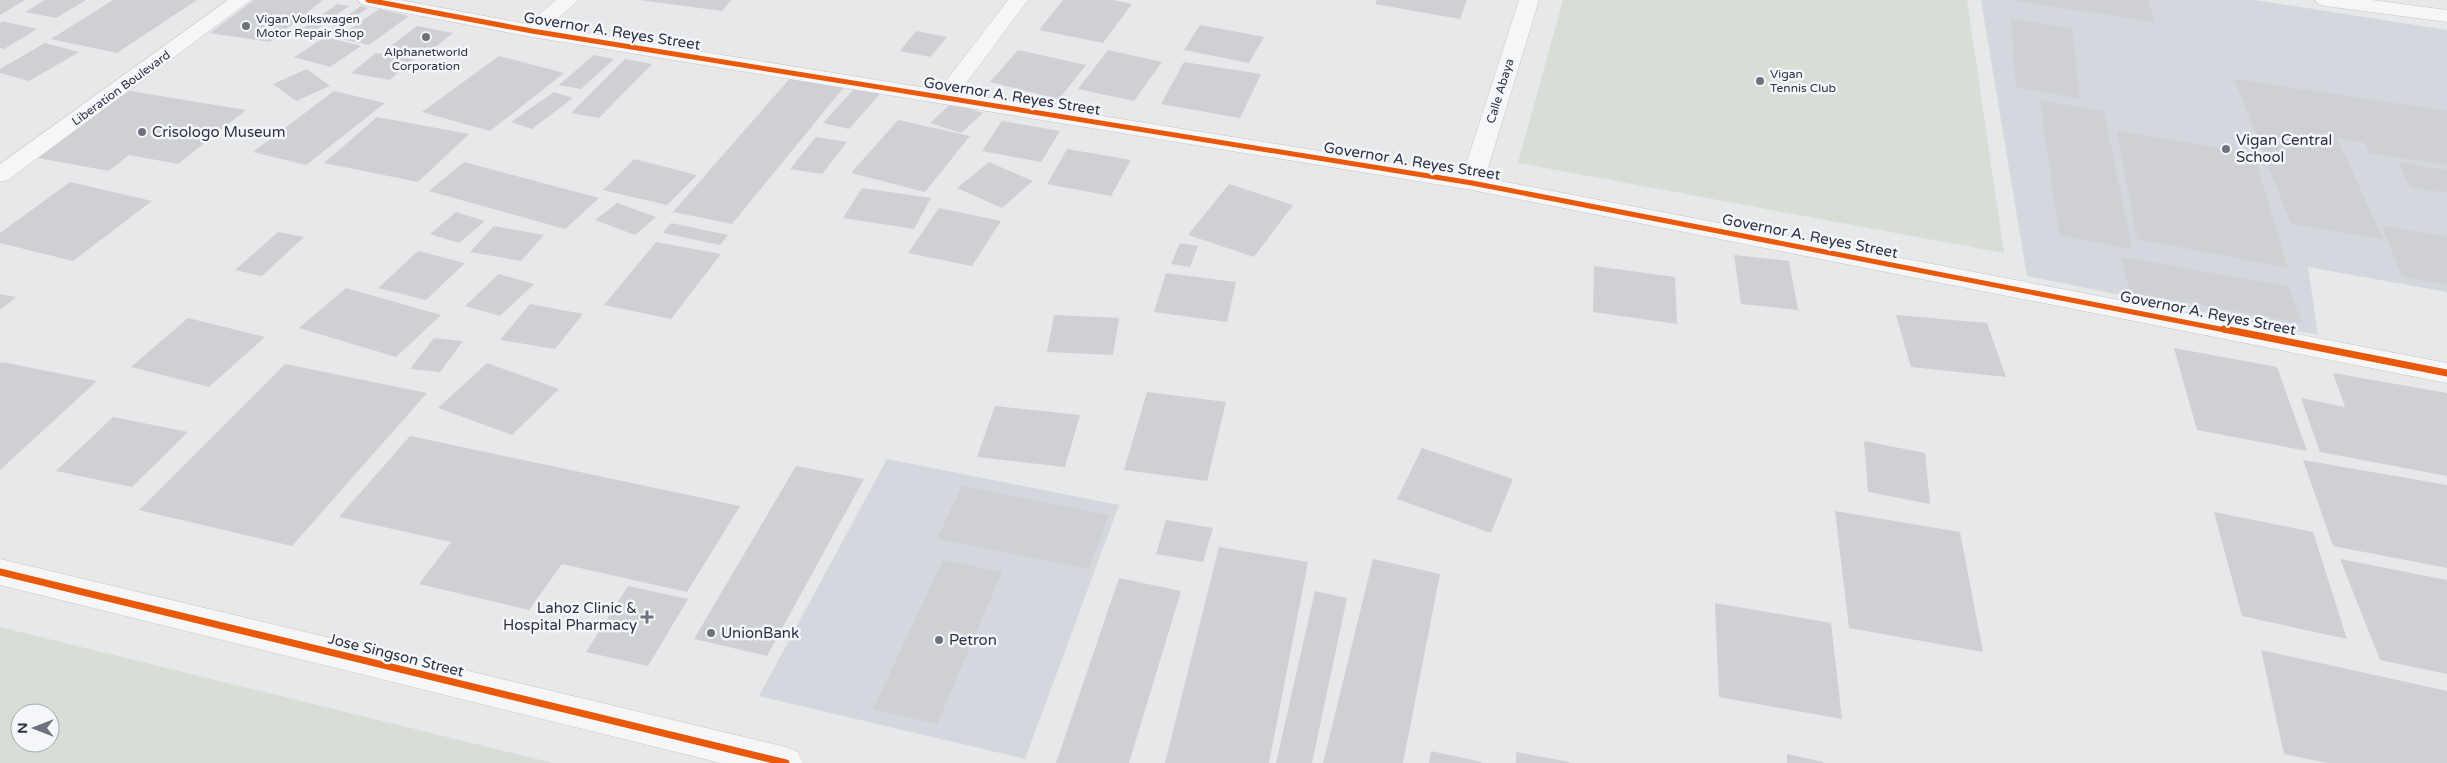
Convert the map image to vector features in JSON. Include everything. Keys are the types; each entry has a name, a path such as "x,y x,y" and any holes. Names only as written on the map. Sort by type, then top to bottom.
{"street":[{"name":"Liberation Boulevard","path":"0,175 241,0"},
{"name":"Governor A. Reyes Street","path":"368,0 532,31 1472,183 2447,373"},
{"path":"532,31 568,0"},
{"path":"944,98 1018,0"},
{"name":"Calle Abaya","path":"1472,183 1528,0"},
{"path":"2325,0 2447,16"},
{"name":"Jose Singson Street","path":"0,572 786,763"}],"shaded area":[{"name":"Vigan Tennis Club","path":"1563,0 1967,0 2004,253 1518,163"},
{"name":"Vigan Central School","path":"1981,0 2255,0 2447,30 2447,292 2308,267 2318,335 2027,276"},
{"path":"887,459 1119,505 1025,759 759,696"},
{"path":"0,627 553,763 0,763"}],"building":[{"path":"0,0 25,0 0,15"},
{"path":"45,0 86,0 56,18 25,12"},
{"path":"113,0 197,0 117,53 51,39"},
{"path":"254,0 323,0 270,42 210,33"},
{"path":"639,0 731,0 722,11"},
{"path":"1063,0 1113,0 1132,4 1103,43 1039,30"},
{"path":"1377,0 1467,0 1460,19 1375,4"},
{"path":"2148,0 2155,22 2015,1"},
{"path":"337,4 349,6 306,37 295,34"},
{"path":"361,6 368,8 339,27 332,26"},
{"path":"379,9 409,16 369,45 337,38"},
{"path":"2011,18 2072,29 2080,99 2016,87"},
{"path":"2,21 37,29 4,49 0,48 0,23"},
{"path":"1200,25 1264,37 1249,63 1184,50"},
{"path":"417,26 453,33 424,56 387,49"},
{"path":"916,31 947,37 930,57 900,51"},
{"path":"325,37 361,46 330,67 294,57"},
{"path":"45,43 79,52 29,81 0,73 0,69"},
{"path":"1018,50 1086,65 1059,99 990,82"},
{"path":"1108,50 1162,62 1134,101 1078,89"},
{"path":"376,53 414,59 390,80 351,73"},
{"path":"594,55 614,59 581,89 559,85"},
{"path":"499,56 564,73 490,131 422,112"},
{"path":"625,59 652,64 599,118 571,113"},
{"path":"1184,62 1261,74 1240,118 1161,104"},
{"path":"307,69 330,86 296,101 273,84"},
{"path":"792,76 845,86 732,224 673,212"},
{"path":"2234,79 2447,111 2447,165 2370,153 2365,143 2337,138 2383,239 2291,224"},
{"path":"855,88 880,94 849,129 823,123"},
{"name":"Crisologo Museum","path":"124,90 246,110 178,164 129,155 109,171 32,157"},
{"path":"334,91 385,103 306,165 253,152"},
{"path":"554,92 573,98 532,129 511,122"},
{"path":"2040,100 2104,111 2132,249 2059,235"},
{"path":"952,103 983,113 961,133 930,123"},
{"path":"377,117 469,134 418,182 324,163"},
{"path":"898,120 970,136 925,192 851,173"},
{"path":"1002,121 1060,131 1041,162 982,151"},
{"path":"2117,131 2254,154 2288,268 2137,239"},
{"path":"816,137 847,142 822,174 790,169"},
{"path":"1067,149 1131,160 1111,196 1047,184"},
{"path":"634,159 697,175 667,205 603,190"},
{"path":"464,162 599,198 565,229 429,191"},
{"path":"989,162 1033,181 1002,208 957,188"},
{"path":"2398,162 2447,170 2447,193 2410,187"},
{"path":"70,182 152,201 73,261 0,243 0,233"},
{"path":"1229,184 1293,205 1254,257 1188,235"},
{"path":"862,188 931,198 914,229 843,218"},
{"path":"617,203 656,217 635,235 595,220"},
{"path":"939,208 1001,221 972,266 908,253"},
{"path":"456,212 485,221 459,243 430,234"},
{"path":"671,223 728,235 720,245 663,233"},
{"path":"494,226 544,235 521,261 470,252"},
{"path":"2382,226 2447,237 2447,285 2402,276"},
{"path":"278,232 304,237 262,276 235,270"},
{"path":"656,242 721,254 671,319 604,305"},
{"path":"1180,243 1198,246 1190,267 1171,264"},
{"path":"418,251 465,263 426,300 378,288"},
{"path":"1734,255 1789,261 1798,310 1741,304"},
{"path":"2121,257 2288,286 2302,323 2130,292"},
{"path":"1594,266 1675,277 1677,324 1593,312"},
{"path":"1166,273 1236,282 1227,322 1154,312"},
{"path":"499,274 534,284 500,316 465,306"},
{"path":"346,288 441,315 396,357 299,328"},
{"path":"0,294 16,297 0,310"},
{"path":"530,304 583,314 555,349 500,340"},
{"path":"1054,315 1119,318 1113,355 1047,352"},
{"path":"1896,315 1987,323 2006,377 1911,367"},
{"path":"188,318 265,337 209,387 131,367"},
{"path":"434,338 463,341 440,372 410,369"},
{"path":"2174,348 2277,367 2307,451 2197,430"},
{"path":"0,363 97,381 0,470"},
{"path":"487,363 559,389 512,435 438,408"},
{"path":"285,364 427,393 292,546 139,510"},
{"path":"2333,373 2447,393 2447,476 2320,452 2301,398 2345,407"},
{"path":"1147,392 1226,402 1207,481 1124,470"},
{"path":"995,406 1080,415 1065,467 977,457"},
{"path":"113,417 188,432 132,487 56,471"},
{"path":"410,436 740,506 687,592 562,564 529,610 419,584 451,542 339,517"},
{"path":"1864,441 1925,453 1930,504 1868,492"},
{"path":"1422,448 1513,479 1491,533 1397,499"},
{"path":"2303,460 2447,485 2447,568 2333,546"},
{"path":"796,466 864,479 767,656 694,639"},
{"path":"962,486 1109,515 1089,569 937,539"},
{"path":"1835,511 1960,532 1983,652 1849,628"},
{"path":"2214,512 2313,532 2347,639 2242,616"},
{"path":"1166,520 1213,528 1203,562 1156,554"},
{"path":"1219,547 1308,562 1269,763 1165,763"},
{"path":"1373,559 1440,574 1403,763 1323,763"},
{"path":"2340,559 2447,580 2447,674 2380,660"},
{"name":"Petron","path":"943,560 1002,572 937,724 873,709"},
{"path":"1119,578 1181,591 1129,763 1056,763"},
{"path":"628,586 688,599 648,666 586,652"},
{"path":"1315,591 1347,598 1312,763 1276,763"},
{"path":"1715,603 1831,623 1842,719 1719,697"},
{"path":"2261,650 2447,691 2447,763 2327,763 2284,754"},
{"path":"1431,751 1482,762 1482,763 1429,763"},
{"path":"1516,752 1570,762 1570,763 1516,763"},
{"path":"1787,754 1824,762 1787,763"}],"cycle path":[{"path":"368,0 532,31 1472,183 2447,373"},
{"path":"0,572 786,763"}],"place":[{"name":"Vigan Volkswagen Motor Repair Shop","path":"246,26"},
{"name":"Alphanetworld Corporation","path":"426,37"},
{"name":"Vigan Tennis Club","path":"1760,81"},
{"name":"Crisologo Museum","path":"142,132"},
{"name":"Vigan Central School","path":"2226,149"},
{"name":"Lahoz Clinic & Hospital Pharmacy","path":"647,617"},
{"name":"UnionBank","path":"711,633"},
{"name":"Petron","path":"939,640"}]}
